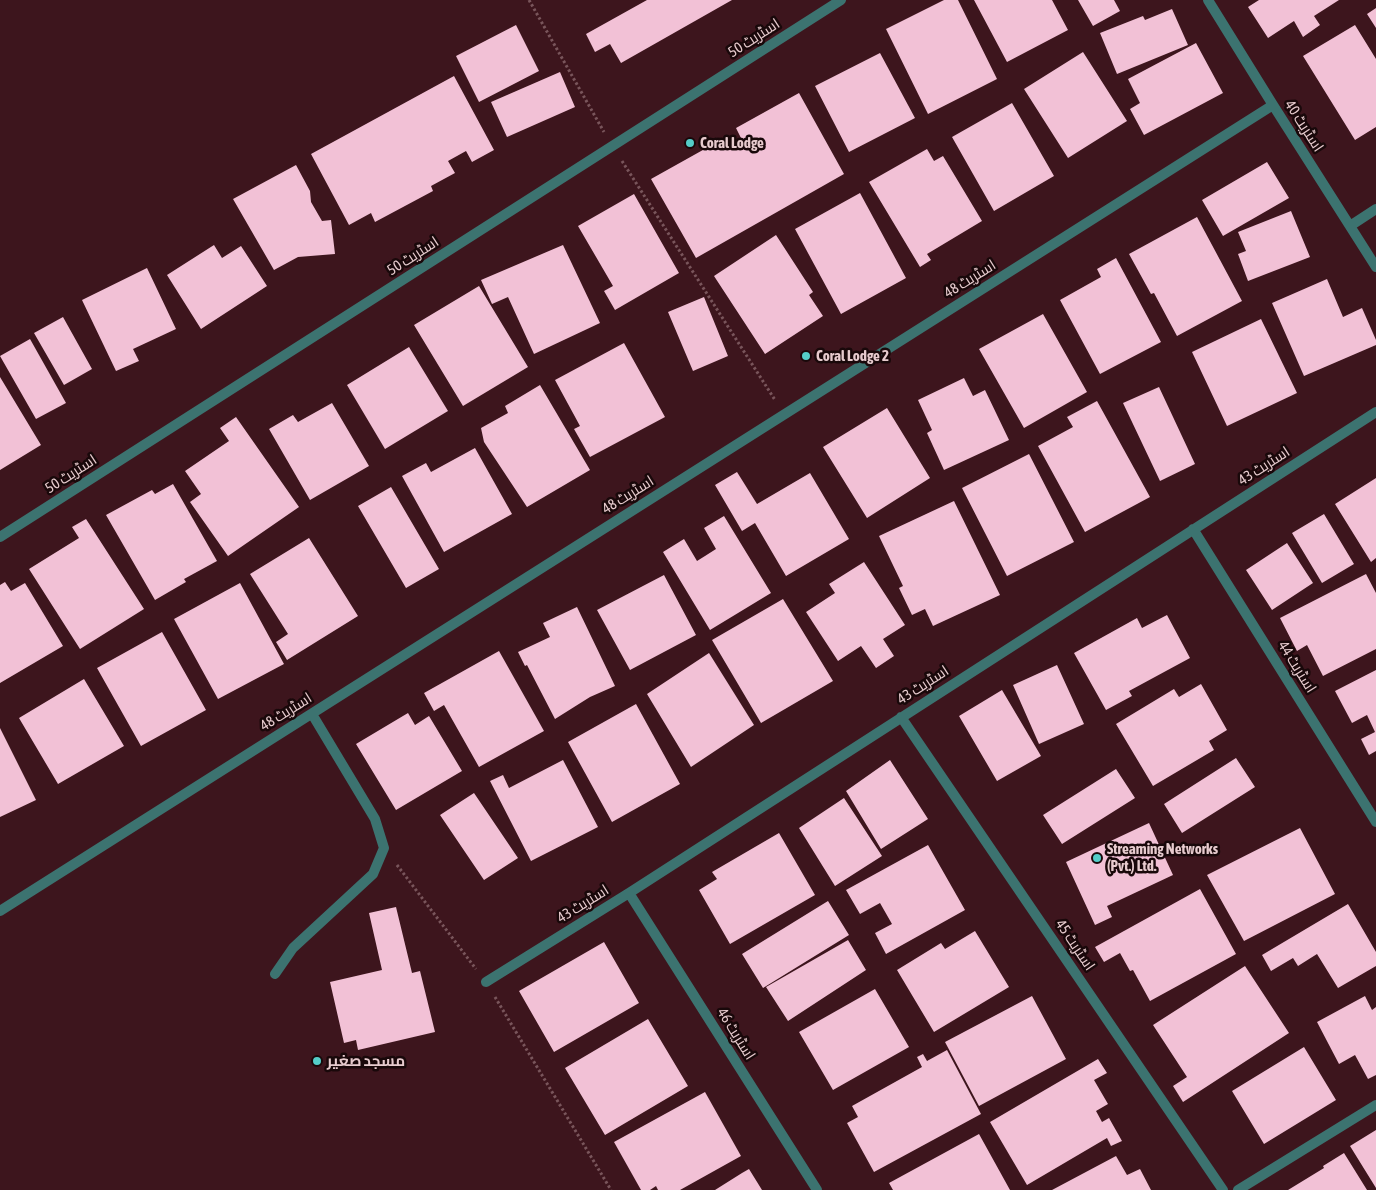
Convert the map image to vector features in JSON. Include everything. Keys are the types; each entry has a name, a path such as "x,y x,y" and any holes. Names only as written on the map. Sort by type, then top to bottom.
{"street":[{"name":"اسٹریٹ 50","path":"0,537 841,0"},
{"name":"اسٹریٹ 40","path":"1208,0 1272,105 1376,267"},
{"name":"اسٹریٹ 48","path":"0,911 1272,105"},
{"path":"1350,226 1376,209"},
{"name":"اسٹریٹ 43","path":"486,982 629,894 1376,412"},
{"name":"اسٹریٹ 44","path":"1193,529 1376,822"},
{"path":"275,974 293,948 373,874 384,848 376,818 312,714"},
{"name":"اسٹریٹ 45","path":"901,717 1223,1190"},
{"name":"اسٹریٹ 46","path":"629,894 816,1190"},
{"path":"1238,1190 1376,1105"}],"path":[{"path":"530,0 612,146 784,415"},
{"path":"384,848 486,982 611,1190"}],"building":[{"path":"647,0 732,0 621,63 610,44 595,52 586,34"},
{"path":"944,0 958,0 997,79 928,114 886,29"},
{"path":"974,0 1052,0 1068,30 1007,62"},
{"path":"1078,0 1114,0 1120,11 1093,26"},
{"path":"1259,0 1339,0 1314,16 1320,25 1303,37 1294,21 1268,38 1248,7"},
{"path":"1376,8 1376,28 1367,14"},
{"path":"1172,9 1188,45 1117,74 1100,33 1143,16 1145,20"},
{"path":"516,25 539,71 479,102 456,56"},
{"path":"1355,25 1376,59 1376,127 1355,140 1303,56"},
{"path":"1196,43 1223,93 1144,135 1130,109 1140,103 1128,79"},
{"path":"1083,52 1127,121 1068,158 1024,89"},
{"path":"880,53 915,118 849,152 815,86"},
{"path":"560,72 575,107 507,137 491,102"},
{"path":"454,76 494,150 472,162 466,151 448,161 455,173 431,186 433,191 375,222 371,213 349,225 311,154"},
{"path":"799,93 844,174 696,258 651,179 719,141 723,148 741,138 736,128"},
{"path":"1012,103 1054,176 994,211 952,137"},
{"path":"927,149 934,161 943,156 982,221 927,254 931,260 920,267 869,182"},
{"path":"1267,162 1289,198 1223,236 1202,200"},
{"path":"296,165 310,191 311,202 322,221 331,220 335,254 298,257 274,270 233,199"},
{"path":"860,193 906,278 841,314 795,229"},
{"path":"634,194 679,273 615,310 604,291 613,286 578,226"},
{"path":"1291,211 1310,257 1248,281 1238,254 1246,251 1238,232"},
{"path":"1197,217 1242,301 1177,336 1154,293 1151,294 1129,254"},
{"path":"776,235 813,292 809,295 823,316 765,354 714,276"},
{"path":"214,245 222,258 241,246 267,286 201,329 167,275"},
{"path":"563,245 600,323 534,354 508,297 492,304 481,280"},
{"path":"1116,258 1161,342 1100,374 1060,300 1101,277 1097,269"},
{"path":"147,268 176,329 133,349 139,361 116,371 82,300"},
{"path":"1327,279 1343,317 1362,308 1376,340 1376,345 1304,376 1272,303"},
{"path":"479,286 528,367 463,406 414,325"},
{"path":"704,297 728,356 693,371 668,312"},
{"path":"1043,314 1087,392 1024,428 979,349"},
{"path":"63,317 92,369 64,385 34,333"},
{"path":"1261,319 1297,393 1227,426 1192,352"},
{"path":"30,339 66,403 36,419 0,356"},
{"path":"624,343 665,417 590,457 574,429 580,426 555,380"},
{"path":"409,347 448,411 385,449 347,385"},
{"path":"0,377 41,445 0,470"},
{"path":"964,378 973,396 985,390 1009,440 944,470 927,433 932,430 918,400"},
{"path":"540,385 590,470 527,507 484,442 481,428 508,413 505,406"},
{"path":"1159,387 1195,464 1160,481 1123,403"},
{"path":"1097,401 1150,497 1085,532 1038,446 1073,427 1067,417"},
{"path":"332,403 369,466 310,500 269,429 293,415 298,422"},
{"path":"887,408 930,478 867,518 823,447"},
{"path":"236,417 299,507 228,556 190,502 201,494 185,471 229,441 220,428"},
{"path":"475,448 512,514 444,552 402,476 426,463 431,472"},
{"path":"1029,454 1074,542 1007,576 962,488"},
{"path":"737,472 757,504 810,473 849,539 786,576 755,523 742,531 715,485"},
{"path":"1376,478 1376,558 1371,562 1335,504"},
{"path":"173,484 217,561 184,579 186,582 155,600 106,515 152,490 155,494"},
{"path":"391,487 439,569 406,588 358,506"},
{"path":"954,501 1000,595 933,626 925,609 912,615 899,588 903,586 879,536"},
{"path":"1324,514 1354,564 1322,583 1292,533"},
{"path":"724,516 771,593 710,630 663,552 684,539 697,561 716,549 704,528"},
{"path":"86,519 144,609 80,649 29,569 79,538 72,527"},
{"path":"309,538 358,616 287,660 276,642 288,634 250,574"},
{"path":"1287,543 1313,583 1272,610 1246,570"},
{"path":"864,562 905,625 883,639 894,656 876,668 861,646 838,661 806,612 835,593 829,584"},
{"path":"1366,574 1376,593 1376,649 1323,676 1307,645 1297,651 1280,618"},
{"path":"664,575 696,635 630,670 597,610"},
{"path":"5,582 11,591 25,583 63,646 0,683 0,585"},
{"path":"240,583 284,664 218,699 174,619"},
{"path":"783,599 833,681 761,723 712,640"},
{"path":"577,607 615,686 590,697 555,719 527,665 525,666 518,652 550,637 543,623"},
{"path":"1167,615 1190,658 1129,691 1132,696 1106,710 1074,653 1137,618 1142,628"},
{"path":"162,632 206,710 141,746 97,668"},
{"path":"499,651 544,731 479,767 444,705 434,711 424,693"},
{"path":"709,653 754,725 691,767 647,694"},
{"path":"1057,665 1084,724 1039,744 1013,685"},
{"path":"1376,670 1376,751 1369,755 1361,739 1375,732 1367,715 1352,723 1335,691"},
{"path":"84,679 124,746 58,784 19,718"},
{"path":"1201,684 1227,730 1209,741 1214,750 1153,786 1116,724 1174,689 1179,697"},
{"path":"1002,690 1041,756 997,781 959,716"},
{"path":"636,704 680,784 612,822 568,742"},
{"path":"408,713 415,725 429,716 462,771 396,810 356,744"},
{"path":"0,728 36,800 0,817"},
{"path":"1236,758 1255,787 1182,833 1164,804"},
{"path":"563,760 598,827 531,861 490,781 503,775 509,788"},
{"path":"890,760 928,819 881,849 846,791"},
{"path":"1116,769 1135,798 1062,844 1043,815"},
{"path":"474,793 518,858 484,880 440,815"},
{"path":"844,798 882,856 835,886 799,828"},
{"path":"1149,823 1173,875 1107,906 1112,917 1095,925 1066,862"},
{"path":"1300,828 1335,894 1244,941 1207,875"},
{"path":"779,833 815,895 730,944 699,890 717,879 712,872"},
{"path":"928,845 965,910 886,954 875,933 892,924 880,903 860,914 846,890"},
{"path":"1200,889 1236,954 1150,1001 1133,970 1130,971 1120,953 1104,962 1095,947"},
{"path":"828,901 849,935 763,988 742,954"},
{"path":"1348,904 1376,952 1376,966 1338,988 1317,954 1298,966 1293,958 1271,971 1262,955"},
{"path":"396,907 412,973 420,971 435,1032 358,1050 356,1040 344,1043 330,982 382,970 369,913"},
{"path":"975,931 1009,987 934,1032 897,970 941,943 945,949"},
{"path":"848,940 866,970 788,1021 766,987"},
{"path":"604,942 639,1003 554,1052 519,991"},
{"path":"1245,966 1289,1033 1183,1102 1173,1086 1187,1077 1153,1025"},
{"path":"875,989 909,1047 833,1090 799,1032"},
{"path":"1032,996 1066,1059 979,1106 945,1042"},
{"path":"1365,996 1372,1010 1376,1007 1376,1075 1368,1079 1355,1055 1339,1064 1317,1022"},
{"path":"648,1019 688,1086 605,1135 565,1068"},
{"path":"1304,1047 1336,1100 1264,1144 1232,1091"},
{"path":"947,1050 981,1114 874,1172 847,1123 858,1117 852,1106 922,1067 917,1057 923,1054 927,1061"},
{"path":"1098,1059 1107,1073 1094,1080 1108,1104 1096,1111 1102,1122 1109,1118 1122,1141 1111,1146 1107,1138 1027,1185 990,1122"},
{"path":"705,1092 741,1156 680,1190 658,1190 656,1186 650,1190 641,1190 614,1142"},
{"path":"1376,1130 1376,1188 1350,1146"},
{"path":"979,1134 1010,1190 893,1190 889,1183"},
{"path":"1344,1153 1367,1190 1288,1190 1324,1168 1323,1166"},
{"path":"1116,1156 1127,1175 1140,1169 1151,1190 1052,1190"},
{"path":"749,1169 762,1190 715,1190 742,1173"}],"place":[{"name":"Coral Lodge","path":"690,143"},
{"name":"Coral Lodge 2","path":"806,356"},
{"name":"Streaming Networks (Pvt.) Ltd.","path":"1097,858"},
{"name":"مسجد صغیر","path":"317,1061"}]}
